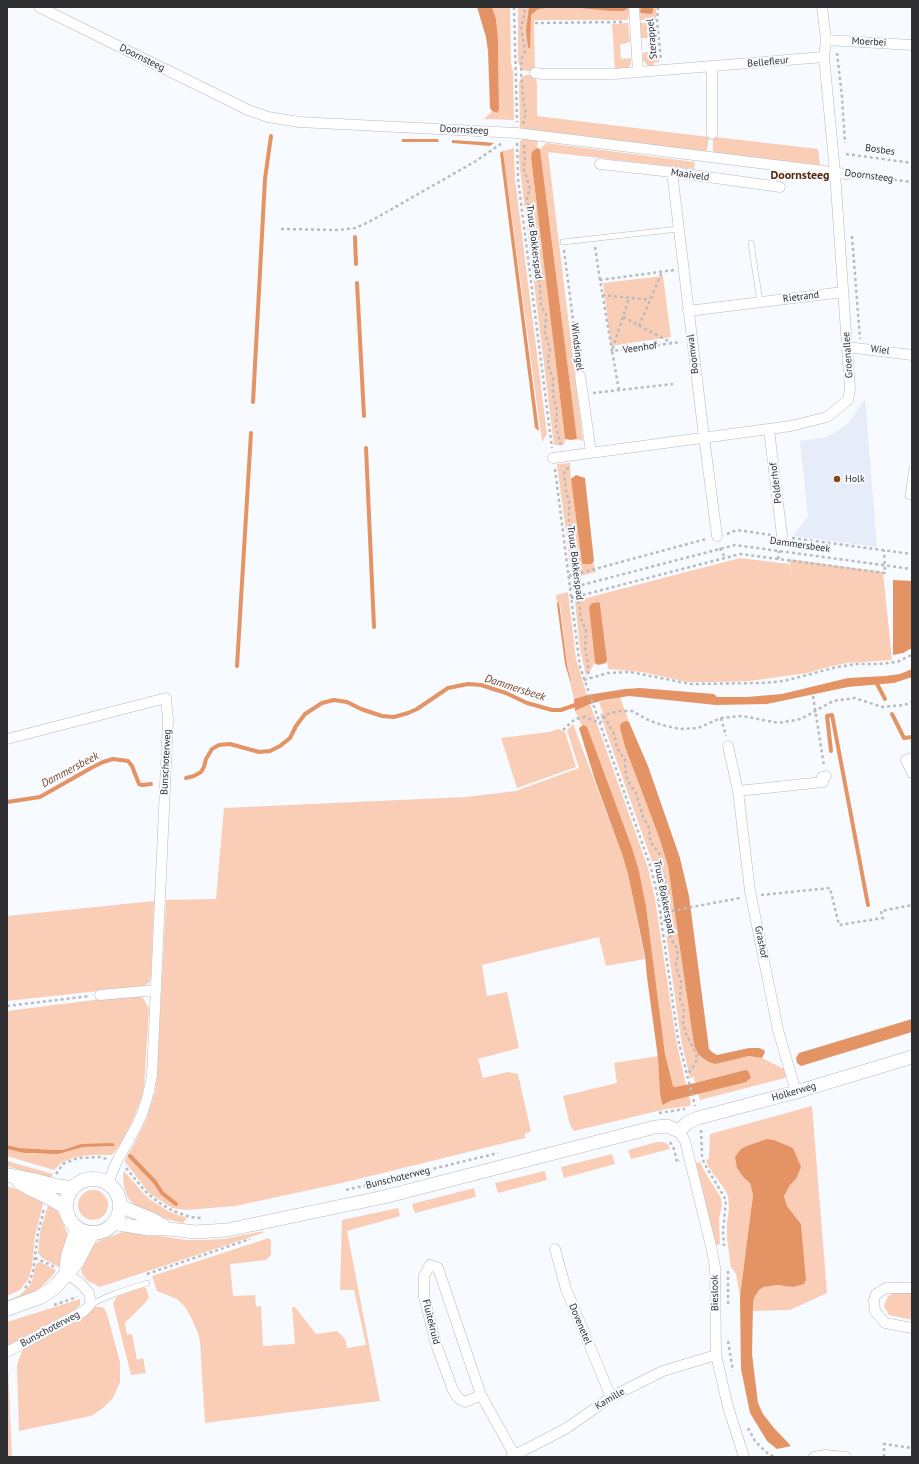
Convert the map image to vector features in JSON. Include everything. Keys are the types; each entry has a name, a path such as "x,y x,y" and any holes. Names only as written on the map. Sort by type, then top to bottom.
{"main road":[{"path":"9,1176 33,1180 50,1191 66,1207"},
{"path":"93,1178 108,1183 116,1193 120,1206 117,1218 107,1228 100,1232 92,1233 77,1228 69,1218 66,1207 66,1200 72,1188 78,1183 93,1178"},
{"path":"50,1191 72,1188"},
{"path":"66,1273 68,1256 77,1228"},
{"path":"7,1309 30,1301 54,1288 66,1273 78,1262 92,1233"}],"street":[{"name":"Doornsteeg","path":"38,7 248,110 268,117 299,122 521,133 847,174"},
{"path":"634,7 638,72"},
{"name":"Groenallee","path":"558,457 791,426 828,417 848,400 850,389 847,346 824,57 830,40 822,7"},
{"name":"Moerbei","path":"830,40 912,45"},
{"name":"Bellefleur","path":"536,73 614,74 824,57"},
{"path":"712,66 712,134"},
{"name":"Maaiveld","path":"600,164 780,187"},
{"name":"Boomwal","path":"672,172 717,536"},
{"name":"Rietrand","path":"688,311 843,292"},
{"name":"Wiel","path":"847,346 912,354"},
{"name":"Windsingel","path":"580,376 591,452"},
{"name":"Polderhof","path":"769,430 778,536"},
{"name":"Bunschoterweg","path":"7,739 166,698 168,720 153,1058 148,1095 137,1125 116,1163 108,1183"},
{"name":"Grashof","path":"728,746 738,791 751,896 778,1030 796,1092"},
{"path":"912,758 906,760 912,773"},
{"path":"738,791 823,782 822,776 826,776"},
{"path":"100,995 156,990"},
{"name":"Holkerweg","path":"678,1131 687,1123 698,1118 796,1092 912,1057"},
{"name":"Bunschoterweg","path":"113,1223 149,1229 170,1229 196,1232 227,1230 384,1197 655,1128 667,1126 678,1131"},
{"name":"Bieslook","path":"678,1131 685,1141 711,1246 715,1267 716,1355 728,1407 744,1457"},
{"name":"Bunschoterweg","path":"120,1206 154,1220 170,1229"},
{"name":"Dovenetel","path":"555,1249 566,1289 611,1397"},
{"name":"Fluitekruid","path":"481,1395 465,1402 458,1398 453,1390 436,1344 424,1297 424,1276 430,1264 438,1268 481,1395 513,1456"},
{"path":"66,1273 80,1283 89,1293 91,1304"},
{"path":"912,1288 886,1288 876,1294 874,1300 875,1311 885,1323 912,1328"},
{"name":"Bunschoterweg","path":"7,1352 84,1311 91,1304"},
{"name":"Kamille","path":"513,1456 567,1428 611,1397 663,1371 716,1355"},
{"path":"814,1457 825,1455 846,1457"}],"lane":[{"path":"563,242 678,229"},
{"path":"751,243 760,302"},
{"path":"912,468 908,496 912,497"},
{"name":"Bunschoterweg","path":"91,1304 116,1293 148,1283"}],"path":[{"name":"Truus Bokkerspad","path":"514,7 521,133 517,172 558,457 578,659 647,854 655,881 678,1039 695,1108 654,1114"},
{"path":"524,7 521,27 525,51 522,57 521,73 526,113 521,133 525,160 523,167 530,189 527,202 532,216 531,230 537,248 536,272 540,285 541,306 546,314 545,333 550,350 548,360 553,378 553,395 557,411 556,426 558,457 566,469"},
{"name":"Sterappel","path":"658,7 657,21 662,70"},
{"path":"535,23 657,21"},
{"path":"830,40 842,97 847,174"},
{"path":"281,229 339,230 355,228 370,222 476,161 521,133"},
{"name":"Bosbes","path":"846,154 912,163"},
{"name":"Doornsteeg","path":"847,174 912,182"},
{"path":"852,229 861,348"},
{"name":"Veenhof","path":"594,238 612,351 692,341"},
{"name":"Windsingel","path":"563,242 580,376"},
{"path":"600,280 683,269"},
{"path":"639,326 662,272"},
{"path":"602,295 650,300"},
{"path":"619,390 612,351 630,298"},
{"path":"623,317 672,343"},
{"path":"583,394 673,384"},
{"path":"566,469 573,468"},
{"path":"566,469 564,473 569,502 569,523 574,536 573,556 576,574 574,588 580,609 580,616 586,631 584,648 588,664 589,678"},
{"name":"Dammersbeek","path":"569,576 737,530 778,536"},
{"name":"Dammersbeek","path":"793,538 912,554"},
{"name":"Dammersbeek","path":"570,588 734,545 912,569"},
{"path":"571,598 740,554 885,573 884,550"},
{"path":"778,559 779,551"},
{"path":"585,681 589,678 608,673 630,672 691,684 761,683 784,681 837,667 856,664 897,662 912,655"},
{"path":"813,696 826,776"},
{"path":"563,730 575,719 584,717 600,723 604,716 620,711 632,711 650,721 680,729 698,728 721,718 742,716 779,723 801,720 833,701 854,698 882,707 904,705 912,702"},
{"path":"604,716 614,734 617,748 624,760 626,776 636,793 643,817 649,828 650,840 661,858 662,870 668,889 669,932 671,939 677,948 678,954 676,970 681,981 680,999 684,1009 683,1024 686,1034 696,1053 697,1059 687,1075"},
{"path":"721,718 728,746"},
{"path":"660,913 751,896 830,888 839,925 883,918 881,911 912,905"},
{"path":"7,1006 100,995"},
{"path":"701,1131 702,1156 704,1163 726,1200 723,1231 724,1248"},
{"name":"Bunschoterweg","path":"342,1191 501,1152"},
{"path":"20,1292 26,1287 31,1278 38,1233 50,1191 60,1167 73,1160 85,1157 99,1157 116,1163 126,1168 145,1191 165,1207 186,1215 203,1218"},
{"path":"35,1258 66,1273"},
{"path":"727,1268 728,1307"},
{"path":"728,1338 734,1376"},
{"path":"746,1424 755,1441 766,1452 774,1457"},
{"path":"884,1457 884,1444 912,1448"}],"shaded area":[{"path":"477,7 492,7 496,19 498,39 499,110 497,113 492,111 490,108 488,51 486,37"},
{"path":"492,7 510,7 514,120 484,119 492,111 497,113 499,110 498,39 496,19"},
{"path":"518,7 630,7 628,20 534,20 535,71 526,71 521,69 518,62"},
{"path":"529,7 553,7 538,9 531,15 530,49 528,47 526,31"},
{"path":"570,7 626,7 627,9 623,11 611,11"},
{"path":"638,7 656,7 656,20 639,20"},
{"path":"641,7 653,7 653,12 651,14 642,13 640,12"},
{"path":"628,23 630,42 620,45 621,59 631,58 631,64 628,68 615,70 612,24"},
{"path":"639,23 655,23 659,62 654,63 654,67 648,66 643,60 643,53 652,51 651,38 641,38"},
{"path":"526,75 535,75 537,84 537,116 709,137 707,150 705,152 520,130 519,83 521,78"},
{"path":"716,137 818,149 820,165 713,153 713,138"},
{"path":"525,138 538,139 537,148 531,154 531,157 565,439 564,445 554,445 519,159 520,141"},
{"path":"402,139 438,139 439,142 402,142"},
{"path":"452,140 494,143 490,146 452,143"},
{"path":"546,143 695,162 694,169 548,152 583,441 577,439 540,149"},
{"path":"514,148 515,179 547,434 542,442 503,151"},
{"path":"537,148 540,149 577,439 571,440 565,439 531,157 532,152"},
{"path":"503,151 539,431 535,428 500,153"},
{"path":"663,276 671,337 611,346 603,283"},
{"name":"Holk","path":"865,398 877,547 793,536 808,516 800,441 823,438 836,432 848,423"},
{"path":"570,463 571,479 596,572 572,578 557,464"},
{"path":"576,475 585,478 594,561 591,564 582,563 571,479"},
{"path":"740,558 789,564 792,580 789,559 883,572 892,660 847,663 807,673 750,681 688,682 642,672 608,669 600,604 598,602 592,603 589,607 595,663 586,676 580,649 575,601"},
{"path":"893,580 912,581 912,648 903,653 893,655"},
{"path":"568,592 576,659 587,695 574,699 570,683 572,683 567,665 560,603 557,604 556,595"},
{"path":"559,602 567,665 571,684 565,664 557,604"},
{"path":"599,602 607,660 606,663 598,665 595,663 589,607 592,603"},
{"path":"912,669 912,677 894,683 848,687 767,704 716,705 629,696 604,700 590,704 575,711 574,699 587,695 625,689 640,688 714,694 717,697 747,697 782,694 848,678 900,674"},
{"path":"620,697 629,722 626,721 621,723 625,747 659,837 668,866 694,1045 698,1054 740,1058 749,1056 762,1058 784,1069 786,1076 785,1078 700,1100 698,1094 750,1080 745,1070 695,1083 694,1077 690,1078 681,1039 661,898 654,867 600,714 603,713 599,702"},
{"path":"590,704 648,868 655,899 676,1040 686,1085 673,1086 665,1054 646,906 639,871 583,725 582,726 575,711"},
{"path":"626,721 629,722 648,766 680,858 689,896 709,1049 717,1055 749,1048 759,1048 765,1052 762,1058 749,1056 715,1064 709,1062 698,1054 694,1045 668,866 659,837 625,747 620,727 621,723"},
{"path":"573,724 622,854 628,874 645,959 606,966 599,937 482,965 487,996 507,992 519,1048 478,1059 483,1078 508,1072 518,1074 531,1132 525,1133 525,1138 342,1183 235,1206 186,1210 172,1208 149,1193 125,1162 146,1120 155,1092 166,900 216,899 224,808 466,797 516,791 579,768 567,730"},
{"path":"583,725 587,727 632,848 639,871 646,906 665,1054 673,1086 675,1087 695,1083 745,1070 748,1071 751,1078 746,1082 670,1101 663,1105 662,1103 645,956 628,874 595,780 579,728"},
{"path":"559,729 565,732 576,767 517,788 501,738 549,732"},
{"path":"154,901 150,982 144,986 7,1001 7,916"},
{"path":"133,995 144,999 149,1009 144,1087 132,1122 119,1146 112,1155 88,1155 73,1158 61,1163 54,1170 7,1156 7,1149 24,1153 39,1154 67,1151 83,1147 115,1146 81,1144 63,1150 55,1150 19,1148 7,1145 7,1011"},
{"path":"912,1019 912,1032 801,1066 797,1063 796,1058 799,1053"},
{"path":"658,1056 660,1094 663,1105 670,1101 689,1096 691,1103 690,1106 666,1109 574,1131 570,1125 563,1096 617,1083 614,1063"},
{"path":"812,1106 827,1293 790,1310 752,1311 754,1298 759,1290 769,1285 793,1287 806,1280 801,1224 787,1206 784,1196 790,1185 796,1179 760,1141 749,1145 744,1178 750,1183 753,1195 740,1296 736,1274 731,1267 727,1238 729,1209 728,1196 708,1166 706,1160 709,1159 710,1134"},
{"path":"767,1139 774,1140 793,1148 801,1167 796,1179 790,1185 784,1196 787,1206 801,1224 806,1280 804,1284 793,1287 777,1285 764,1287 759,1290 754,1298 752,1354 758,1403 763,1414 791,1446 777,1449 767,1441 750,1413 741,1369 740,1296 753,1195 750,1183 744,1178 737,1168 735,1157 741,1149"},
{"path":"657,1142 668,1144 670,1149 631,1159 628,1150"},
{"path":"113,1143 115,1146 83,1147 58,1154 24,1153 7,1149 7,1145 19,1148 63,1150 81,1144"},
{"path":"612,1154 615,1164 564,1178 561,1167"},
{"path":"7,1161 53,1174 51,1179 7,1166"},
{"path":"700,1162 721,1198 722,1205 719,1219 720,1244 716,1245 696,1163"},
{"path":"124,1171 152,1201 170,1212 187,1218 183,1223 157,1216 135,1206 128,1198 124,1187"},
{"path":"545,1171 547,1180 498,1193 495,1183"},
{"path":"7,1186 44,1200 35,1236 32,1266 29,1278 20,1290 7,1296"},
{"path":"474,1188 476,1197 415,1213 412,1204"},
{"path":"93,1190 104,1194 108,1205 104,1216 93,1220 82,1216 78,1205 82,1194"},
{"path":"49,1202 57,1210 69,1240 59,1267 42,1258 38,1253 40,1232"},
{"path":"398,1208 400,1216 347,1231 380,1401 205,1423 200,1342 198,1333 185,1307 177,1299 157,1291 152,1276 269,1238 271,1241 271,1255 266,1260 230,1264 233,1296 255,1295 256,1307 261,1306 263,1346 295,1344 292,1307 295,1307 316,1334 337,1331 345,1339 347,1348 366,1345 354,1290 340,1290 342,1220"},
{"path":"125,1231 187,1240 224,1239 263,1231 263,1233 100,1287 88,1281 82,1274 81,1267 92,1246 99,1241"},
{"path":"40,1262 56,1270 53,1275 34,1292 7,1303 7,1301 20,1295 30,1285 36,1264"},
{"path":"143,1287 146,1288 149,1297 125,1323 127,1335 132,1334 137,1360 143,1358 146,1373 131,1375 113,1303 117,1296"},
{"path":"912,1291 912,1320 889,1315 884,1306 888,1296 895,1292"},
{"path":"80,1299 80,1305 74,1311 7,1347 7,1322"},
{"path":"96,1307 104,1308 107,1314 120,1362 120,1382 113,1398 103,1408 91,1416 19,1431 17,1365 22,1351 26,1346"},
{"path":"8,1367 12,1457 7,1457"}],"waterway":[{"path":"253,402 265,179 271,136"},
{"path":"355,237 356,264"},
{"path":"357,283 364,416"},
{"path":"237,666 251,433"},
{"path":"366,448 374,627"},
{"path":"875,680 885,699"},
{"name":"Dammersbeek","path":"186,778 201,772 212,749 219,745 230,744 259,752 270,751 280,746 290,738 296,726 305,714 322,703 334,700 347,702 361,709 382,716 394,717 417,709 448,688 468,684 481,685 506,693 527,703 552,710 561,710 578,704"},
{"path":"892,714 904,738 912,737"},
{"path":"831,751 827,716 832,715 868,905"},
{"name":"Dammersbeek","path":"7,802 40,797 91,768 113,759 128,761 132,766 139,784 151,784"},
{"path":"130,1156 155,1182 162,1193 176,1204"}],"place":[{"name":"Holk","path":"837,479"}],"district":[{"name":"Doornsteeg","path":"800,176"}]}
